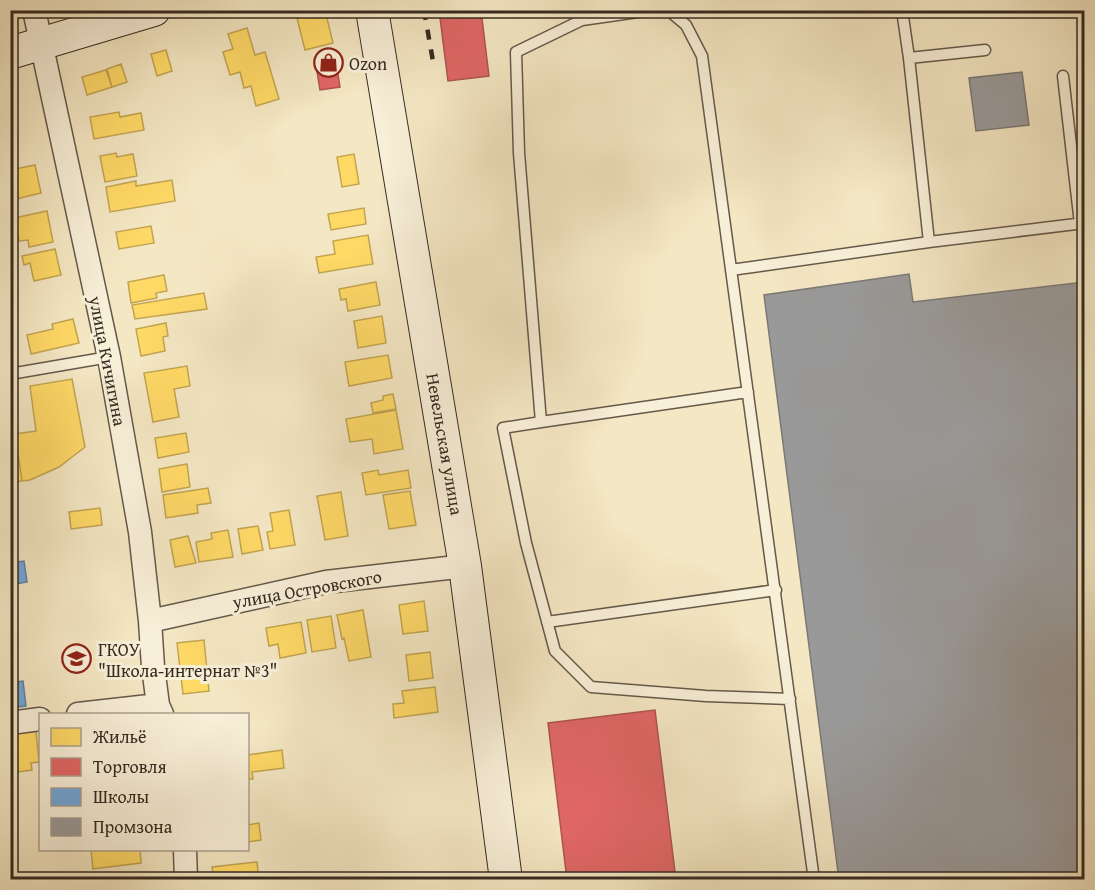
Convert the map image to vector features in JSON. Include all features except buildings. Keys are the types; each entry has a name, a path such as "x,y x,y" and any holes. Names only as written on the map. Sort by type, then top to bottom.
{"street":[{"name":"улица Кичигина","path":"34,10 109,357 140,532 145,623 160,710"},
{"path":"10,53 153,10"},
{"name":"Невельская улица","path":"372,10 465,566 506,879"},
{"name":"улица Островского","path":"145,623 326,582 465,566"},
{"path":"98,713 160,710"},
{"path":"10,723 39,719"},
{"path":"184,851 186,879"}],"lane":[{"path":"541,422 519,153 516,52 581,15 652,10"},
{"path":"668,10 686,25 702,56 814,879"},
{"path":"902,10 929,242"},
{"path":"909,58 985,50"},
{"path":"731,270 1082,223 1063,76"},
{"path":"10,374 109,357"},
{"path":"748,392 503,428 526,543 555,651 591,687 706,696 790,699"},
{"path":"547,622 776,590"}],"railway":[{"path":"424,10 434,67"}],"place":[{"name":"Ozon","path":"328,63"},
{"name":"ГКОУ \"Школа-интернат №3\"","path":"77,659"}]}
